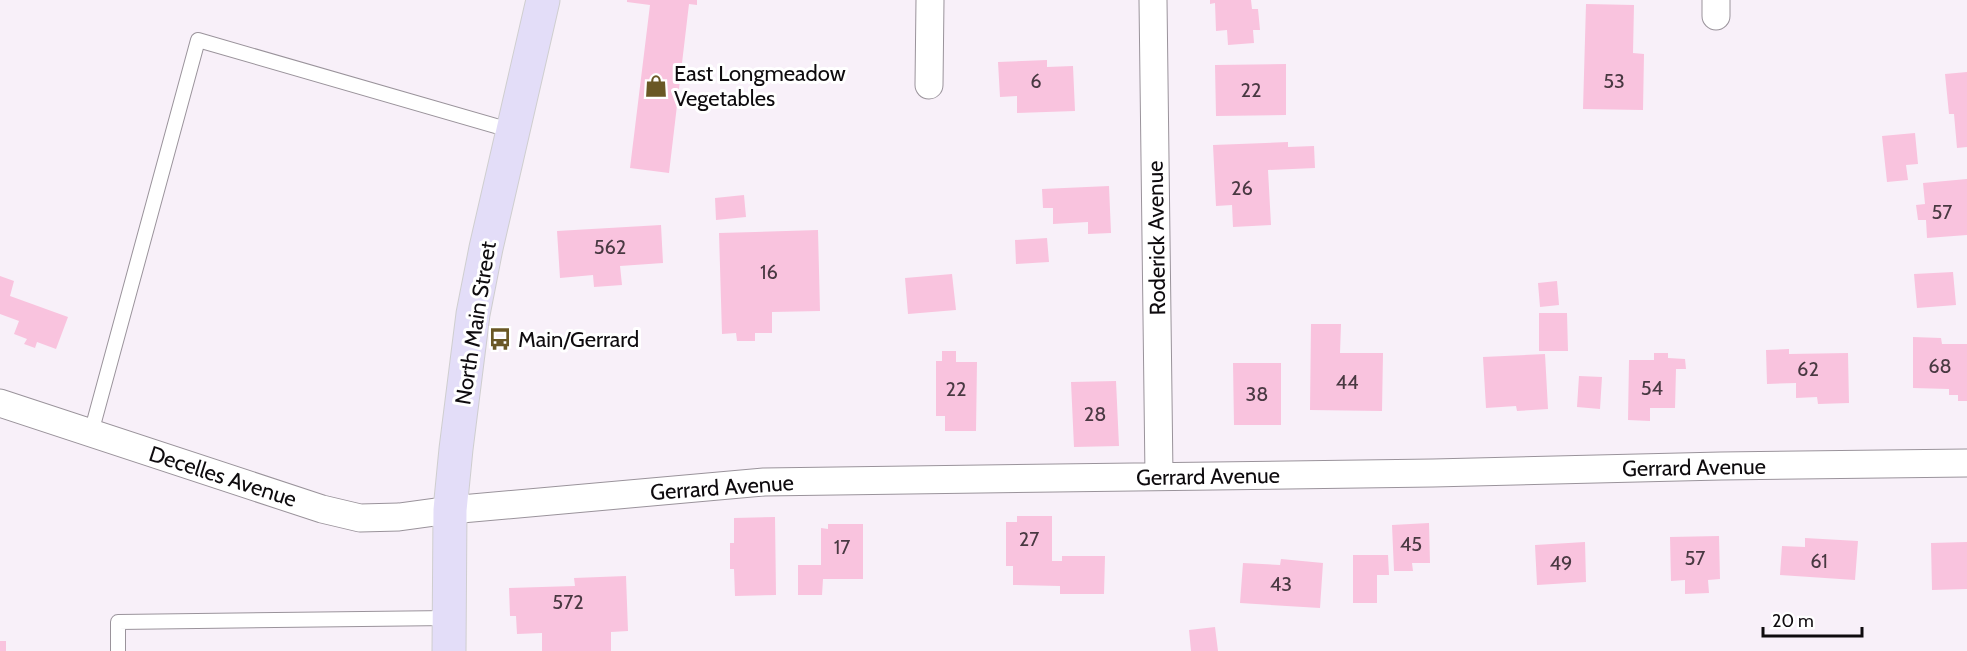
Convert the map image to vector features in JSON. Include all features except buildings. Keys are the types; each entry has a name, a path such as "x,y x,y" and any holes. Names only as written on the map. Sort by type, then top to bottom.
{"main road":[{"name":"North Main Street","path":"449,651 450,510 473,314 543,0"}],"street":[{"path":"929,85 930,0"},
{"name":"Roderick Avenue","path":"1153,0 1159,476"},
{"name":"Decelles Avenue","path":"0,403 322,509 360,518 399,517 450,510"},
{"name":"Gerrard Avenue","path":"450,510 764,482 1967,463"}],"lane":[{"path":"91,433 198,40 513,131"},
{"path":"118,651 118,622 449,618"}],"place":[{"name":"East Longmeadow Vegetables","path":"656,86"},
{"name":"Main/Gerrard","path":"500,339"}]}
